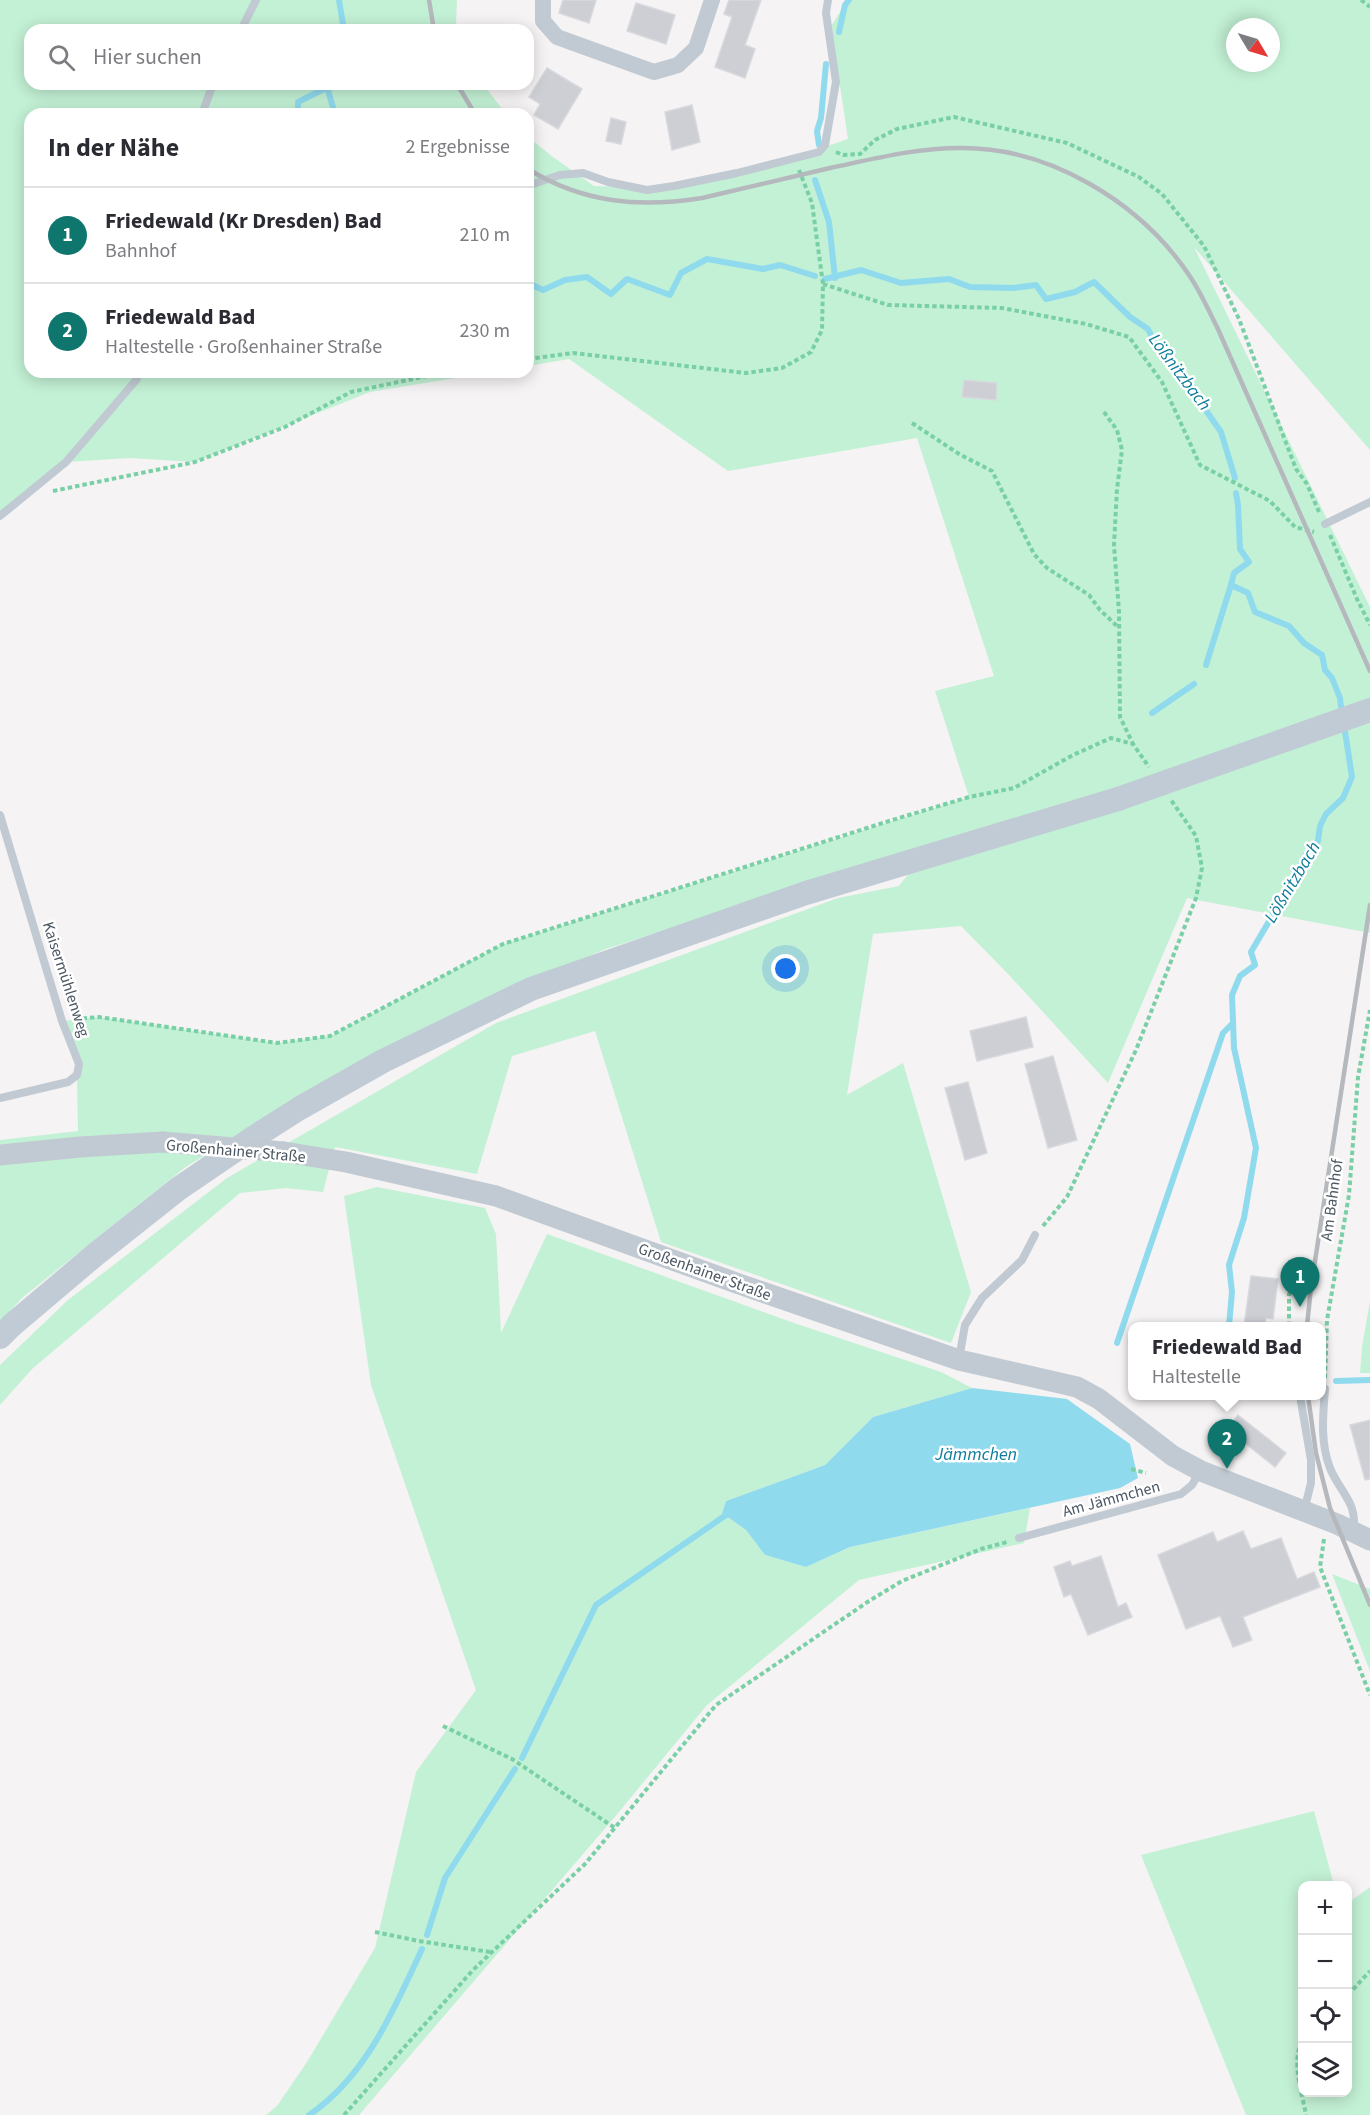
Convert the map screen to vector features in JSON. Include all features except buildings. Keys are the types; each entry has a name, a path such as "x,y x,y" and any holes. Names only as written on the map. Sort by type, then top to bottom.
{"main road":[{"path":"0,1337 12,1324 96,1254 178,1189 256,1136 383,1061 531,989 806,893 1118,798 1370,710"}],"street":[{"path":"543,0 543,21 557,37 654,72 678,65 696,48 712,0"},
{"name":"Großenhainer Straße","path":"0,1155 163,1142 284,1152 346,1162 496,1196 958,1360 1077,1387 1099,1399 1173,1456 1201,1470 1361,1536"}],"lane":[{"path":"244,24 256,0"},
{"path":"534,183 560,175 583,173 608,182 647,190 737,173 819,152 825,145 836,82 826,13 828,0"},
{"path":"204,108 211,90"},
{"path":"0,516 66,462 137,378"},
{"path":"1325,524 1370,502"},
{"name":"Kaisermühlenweg","path":"0,815 62,1020 79,1064 77,1075 68,1082 0,1098"},
{"path":"958,1360 965,1326 970,1316 982,1298 1022,1260 1035,1235"},
{"path":"1301,1400 1311,1460 1311,1483 1304,1512"},
{"path":"1324,1400 1322,1432 1330,1468 1353,1509 1361,1536"},
{"name":"Am Jämmchen","path":"1019,1538 1181,1494 1192,1485 1201,1470"}],"path":[{"path":"1361,0 1370,7"},
{"path":"825,145 843,155 860,154 875,140 897,129 954,117 1067,143 1138,177 1162,194 1204,246 1239,319 1296,469 1307,484 1370,625"},
{"path":"534,358 573,353 746,374 782,368 811,352 822,330 823,284 812,203 801,180 795,158"},
{"path":"823,284 888,305 1002,308 1086,324 1129,337 1162,382 1200,465 1270,501 1295,527 1330,535"},
{"path":"25,497 195,462 285,427 351,392 418,378"},
{"path":"1104,412 1117,429 1122,450 1114,545 1119,628 1120,717 1133,744 1152,772"},
{"path":"912,423 959,454 992,471 1034,554 1047,568 1089,595 1100,610 1119,628"},
{"path":"62,1020 99,1017 277,1043 330,1036 503,944 889,821 969,797 1014,788 1073,755 1111,738 1133,744"},
{"path":"1035,1235 1067,1197 1136,1050 1196,898 1202,868 1196,836 1171,800"},
{"name":"Am Bahnhof","path":"1326,1354 1327,1320 1349,1195 1358,1077 1370,1010"},
{"path":"1289,1322 1289,1294 1304,1293"},
{"path":"1131,1469 1146,1473"},
{"path":"1328,1521 1320,1556 1320,1567 1370,1695"},
{"path":"344,2115 491,1952 585,1864 716,1705 902,1581 981,1549 1019,1538"},
{"path":"443,1726 512,1759 615,1827"},
{"path":"375,1932 491,1952"},
{"path":"1352,1990 1370,1971"},
{"path":"1301,2043 1298,2059 1306,2115"}],"green space":[{"path":"0,0 457,0 456,24 24,24 24,90 488,90 501,108 24,108 24,378 455,378 370,392 195,462 130,458 66,462 0,516"},
{"path":"848,0 1370,0 1370,450 1194,247 1370,607 1370,933 1187,898 1108,1083 961,926 873,934 847,1095 903,1063 971,1292 951,1343 661,1242 595,1031 512,1056 477,1174 335,1147 323,1192 286,1188 240,1193 32,1369 0,1405 0,1365 68,1300 227,1178 496,1023 838,898 899,886 932,844 603,950 386,1049 187,1166 22,1298 0,1322 0,1140 78,1131 77,1075 79,1064 62,1021 99,1017 277,1043 330,1036 503,944 969,797 935,691 994,676 917,438 728,471 569,359 534,365 534,142 594,186 659,188 789,159 848,139 831,26"},
{"path":"377,1187 485,1208 496,1234 501,1333 547,1234 794,1323 941,1372 972,1388 873,1417 825,1465 726,1501 722,1513 746,1530 765,1555 806,1567 850,1547 1030,1508 1024,1543 859,1580 707,1705 614,1818 359,2115 266,2115 277,2106 307,2062 375,1948 416,1772 476,1690 371,1385 344,1196"},
{"path":"1370,1301 1370,1373 1360,1373 1362,1347"},
{"path":"1332,1574 1370,1589 1370,1671"},
{"path":"1314,1811 1333,1881 1298,1881 1298,2097 1352,2097 1352,1900 1370,1887 1370,2115 1246,2115 1141,1855"}],"water":[{"name":"Jämmchen","path":"972,1388 1067,1399 1130,1444 1138,1478 1120,1488 850,1547 806,1567 765,1555 746,1530 722,1513 726,1501 825,1465 873,1417"}],"waterway":[{"name":"Lößnitzbach","path":"339,0 343,24"},
{"path":"839,32 845,5 849,0"},
{"path":"819,145 817,131 821,118 826,64"},
{"name":"Lößnitzbach","path":"298,108 298,102 322,90"},
{"path":"328,90 333,108"},
{"path":"815,180 829,222 835,278"},
{"name":"Lößnitzbach","path":"534,286 543,290 565,280 587,277 611,294 627,279 670,295 681,273 707,259 763,269 780,265 815,276"},
{"name":"Lößnitzbach","path":"825,279 861,270 901,283 949,279 970,287 1013,288 1036,285 1046,299 1075,292 1094,282 1130,317 1148,329 1159,351 1167,355 1205,402 1207,412 1221,432 1235,478"},
{"name":"Lößnitzbach","path":"1236,493 1240,549 1249,562 1234,573 1231,585 1248,593 1255,612 1289,626 1304,643 1322,655 1325,670 1332,678 1340,698 1342,715"},
{"path":"1206,665 1231,585"},
{"path":"1152,713 1194,684"},
{"name":"Lößnitzbach","path":"1229,1322 1232,1292 1229,1265 1244,1218 1256,1148 1234,1048 1232,995 1240,976 1255,965 1251,952 1298,872 1304,857 1318,841 1320,826 1326,814 1343,798 1352,777 1344,725"},
{"path":"1117,1343 1223,1033 1233,1023"},
{"name":"Lößnitzbach","path":"1336,1381 1370,1380"},
{"path":"522,1758 596,1605 726,1515 734,1514"},
{"path":"427,1935 445,1878 515,1769"},
{"path":"309,2115 329,2099 362,2062 389,2018 422,1949"}],"railway":[{"path":"429,0 433,24"},
{"path":"461,90 471,108"},
{"path":"534,172 591,196 634,202 679,201 702,198 894,155 960,148 993,150 1026,157 1059,168 1090,184 1118,202 1145,224 1169,249 1197,287 1217,327 1370,671"},
{"path":"1307,1322 1370,905"},
{"path":"1309,1400 1316,1453 1330,1508 1370,1605"}],"place":[{"name":"Friedewald (Kr Dresden) Bad","path":"1300,1307"},
{"name":"Friedewald Bad","path":"1227,1469"}]}
